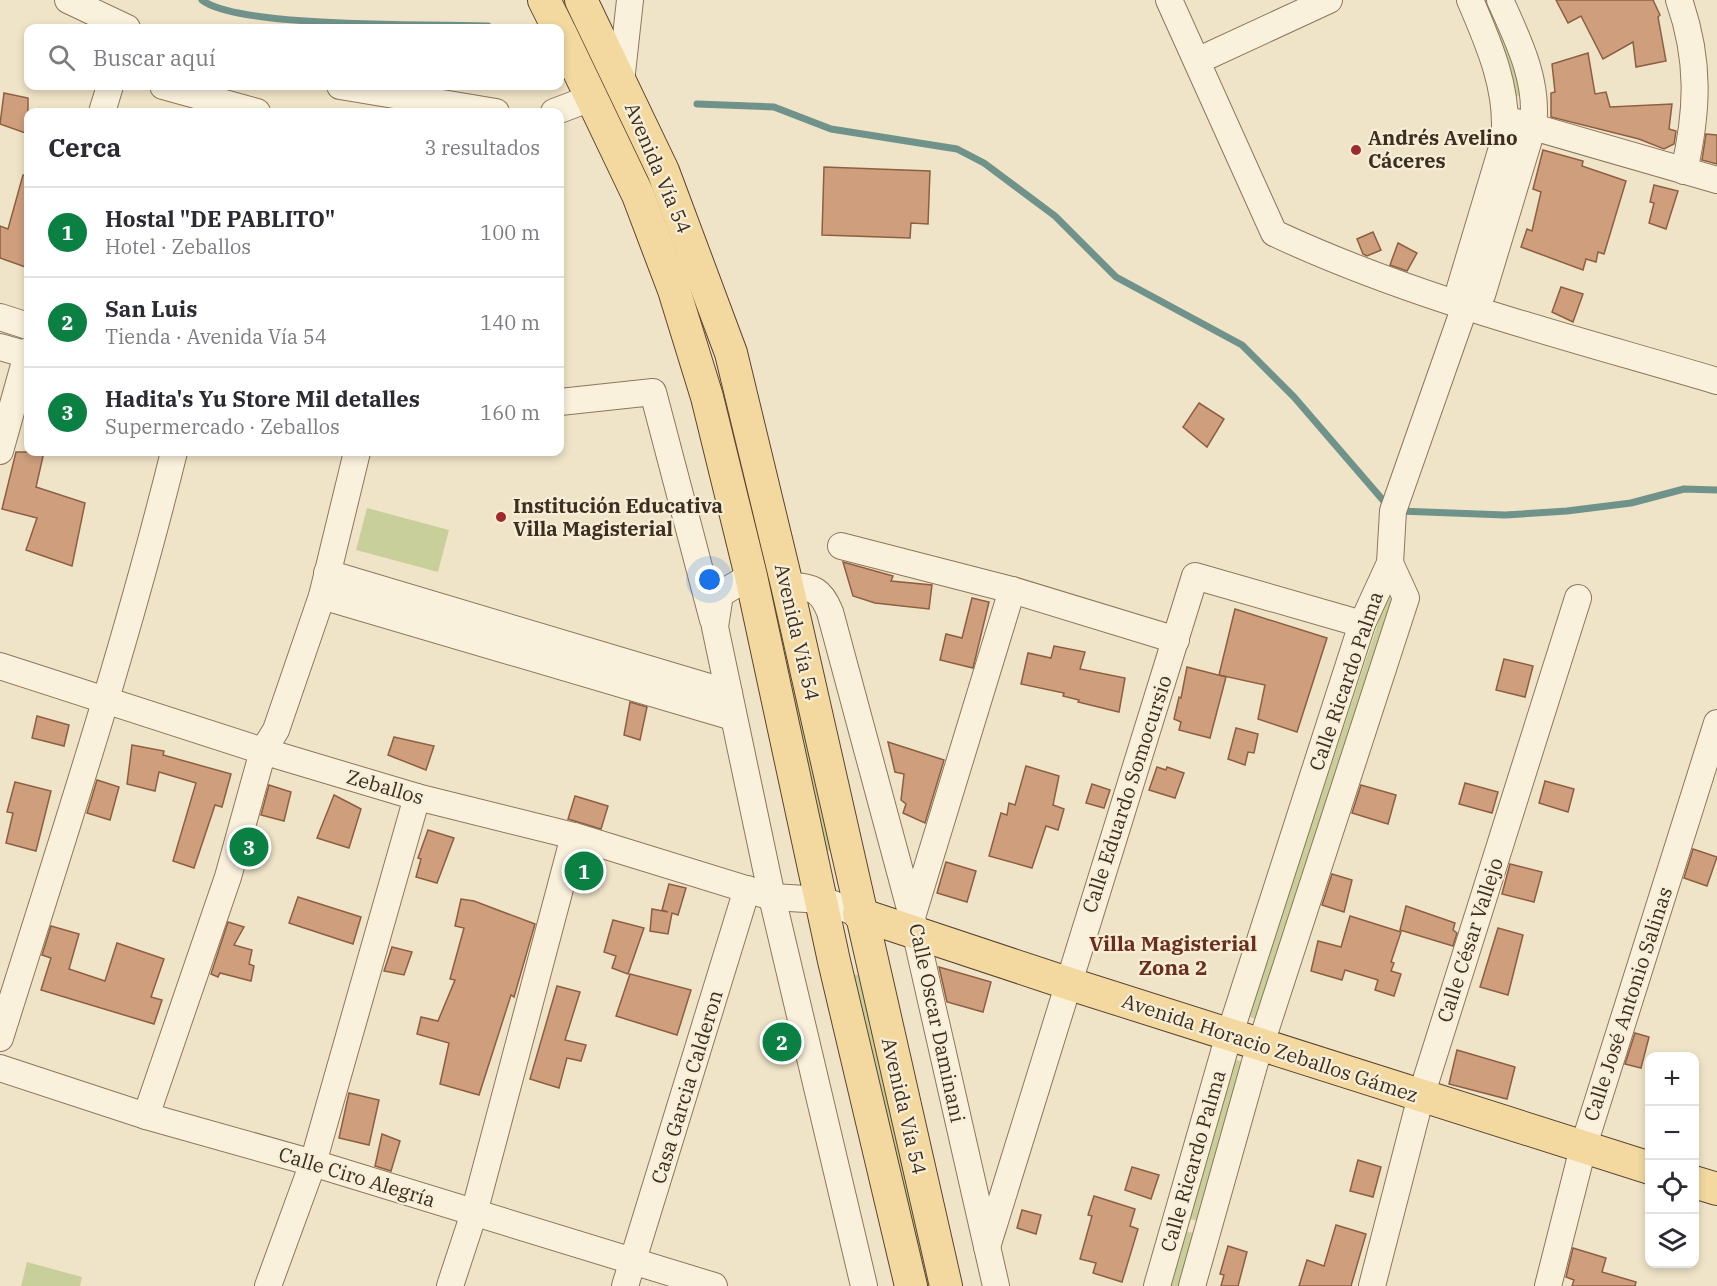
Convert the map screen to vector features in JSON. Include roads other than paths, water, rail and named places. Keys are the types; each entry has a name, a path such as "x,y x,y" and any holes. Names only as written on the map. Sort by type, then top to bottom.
{"main road":[{"name":"Avenida Vía 54","path":"544,0 556,24"},
{"name":"Avenida Vía 54","path":"581,0 663,171 731,353 787,585 946,1286"},
{"name":"Avenida Vía 54","path":"564,41 638,195 674,290 707,398 751,576 823,900 834,961 912,1286"},
{"name":"Avenida Horacio Zeballos Gámez","path":"860,914 914,926 1067,984 1645,1167"},
{"path":"1699,1183 1717,1189"}],"street":[{"path":"68,0 119,24"},
{"path":"621,82 630,0"},
{"path":"1169,0 1274,233 1309,249 1465,306 1717,381"},
{"path":"1197,61 1329,0"},
{"path":"1390,563 1393,511 1465,306 1460,288 1504,141 1507,120 1498,77 1470,0"},
{"path":"1465,306 1482,295 1533,126 1535,108 1533,83 1500,0"},
{"path":"1679,0 1695,63 1692,136 1684,171"},
{"path":"103,108 109,90"},
{"path":"177,90 243,108"},
{"path":"364,90 472,108"},
{"path":"564,108 591,98"},
{"path":"1507,120 1717,180"},
{"path":"0,318 24,325"},
{"path":"0,347 24,353"},
{"path":"0,451 24,368"},
{"path":"564,402 653,392 715,627"},
{"path":"0,1038 147,563 173,456"},
{"path":"146,1116 228,877 263,751 276,730 324,584 356,456"},
{"path":"841,546 1012,590 1176,640"},
{"name":"Calle Ricardo Palma","path":"1157,1286 1230,1036 1362,624 1390,563"},
{"name":"Calle Ricardo Palma","path":"1192,1286 1261,1044 1406,598 1390,563"},
{"name":"Avenida Vía 54","path":"751,576 720,594 715,627 772,897 864,1286"},
{"name":"Calle Eduardo Somocursio","path":"987,1247 1195,576 1362,624"},
{"path":"324,584 731,705"},
{"path":"787,585 813,588 824,596 830,612 914,926"},
{"name":"Calle Oscar Daminani","path":"996,1286 914,926 1012,590"},
{"name":"Calle César Vallejo","path":"1372,1286 1421,1096 1578,598"},
{"name":"Zeballos","path":"0,666 263,751 417,797 574,836 772,897 823,900"},
{"name":"Calle José Antonio Salinas","path":"1548,1286 1583,1148 1717,723"},
{"path":"268,1286 313,1163 417,797"},
{"path":"450,1286 474,1213 574,836"},
{"name":"Casa Garcia Calderon","path":"626,1286 747,889"},
{"name":"Avenida Horacio Zeballos Gámez","path":"823,900 860,914"},
{"name":"Calle Ciro Alegría","path":"0,1068 146,1116 313,1163 714,1286"}],"waterway":[{"path":"202,0 222,9 254,16 383,24"},
{"path":"697,104 774,107 831,129 957,149 984,163 1055,216 1116,277 1242,345 1294,397 1388,506"},
{"path":"1399,511 1505,515 1567,511 1631,503 1684,489 1717,490"}],"place":[{"name":"Andrés Avelino Cáceres","path":"1356,150"},
{"name":"Institución Educativa Villa Magisterial","path":"501,517"},
{"name":"Hadita's Yu Store Mil detalles","path":"249,847"},
{"name":"Hostal \"DE PABLITO\"","path":"584,871"},
{"name":"San Luis","path":"782,1042"}],"district":[{"name":"Villa Magisterial Zona 2","path":"1173,956"}]}
